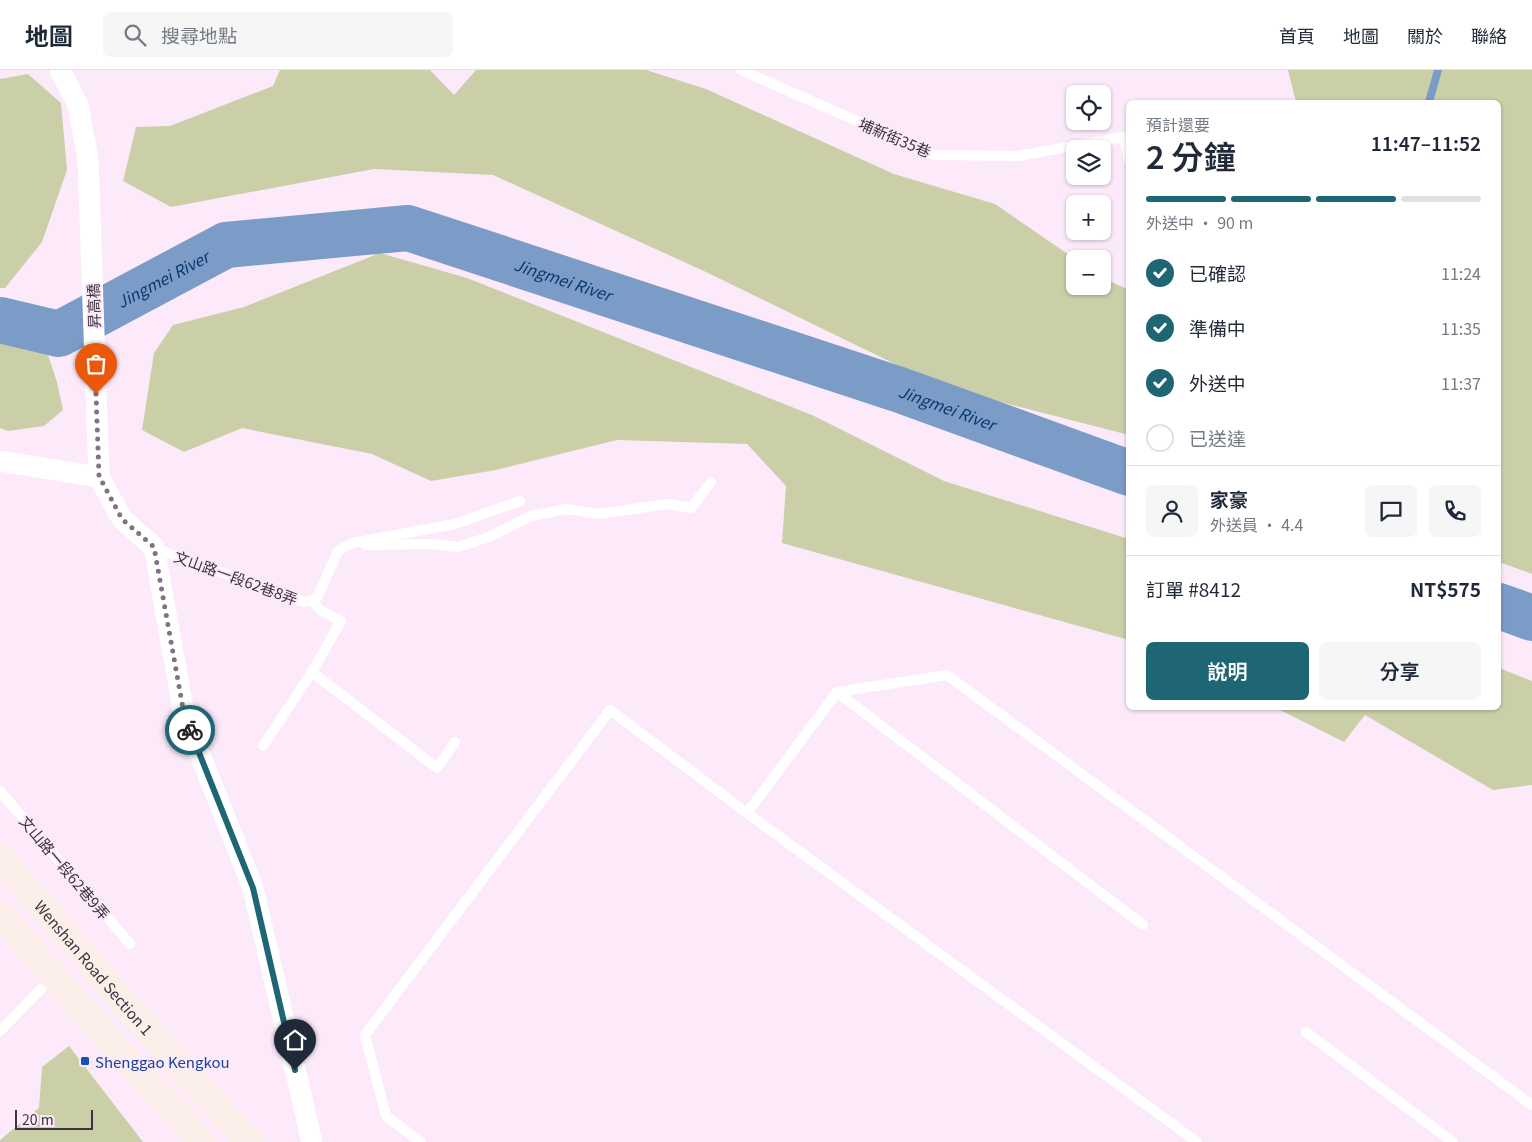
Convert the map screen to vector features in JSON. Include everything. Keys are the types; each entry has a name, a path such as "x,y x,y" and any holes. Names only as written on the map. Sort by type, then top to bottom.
{"main road":[{"name":"Wenshan Road Section 1","path":"0,857 136,1016 237,1129 251,1142"},
{"path":"0,914 53,977 202,1142"}],"street":[{"name":"昇高橋","path":"60,70 78,105 88,159 99,476"},
{"path":"0,461 99,476 122,519 154,547 184,714 253,888 312,1142"}],"lane":[{"name":"埔新街35巷","path":"741,70 934,155 1018,156 1124,136 1126,146"},
{"path":"352,543 371,545 432,544 458,547 489,537 531,516 566,509 599,514 667,504 691,508 711,482"},
{"path":"352,543 455,524 520,501"},
{"name":"文山路一段62巷8弄","path":"154,547 304,602 318,596 338,551 352,543"},
{"path":"263,746 312,672 341,621 320,610 312,600"},
{"path":"312,672 437,768 455,742"},
{"path":"748,813 837,692 947,675 1532,1105"},
{"path":"837,692 1143,925"},
{"path":"421,1142 386,1116 365,1035 610,710 1197,1142"},
{"name":"文山路一段62巷9弄","path":"0,791 130,944"},
{"path":"0,1031 53,977"},
{"path":"1306,1032 1453,1142"}],"green space":[{"path":"280,70 430,70 454,95 476,70 646,70 706,89 894,174 995,204 1066,253 1066,295 1111,295 1111,282 1126,289 1126,434 942,387 706,272 493,175 374,169 171,207 123,181 136,127 170,126 273,86"},
{"path":"1288,70 1532,70 1532,574 1501,563 1501,100 1296,100"},
{"path":"28,74 61,103 67,170 42,242 5,288 0,288 0,79"},
{"path":"380,253 467,278 812,415 944,481 1126,538 1126,639 782,543 786,486 747,444 617,440 496,470 431,481 372,454 242,428 184,452 142,430 154,353 173,325 244,307"},
{"path":"0,343 48,355 57,382 63,410 44,426 8,431 0,428"},
{"path":"1501,669 1532,681 1532,785 1493,790 1365,715 1344,742 1280,710 1501,710"},
{"path":"69,1046 143,1142 0,1142 0,1140 39,1108 42,1067"}],"waterway":[{"path":"1430,100 1438,70"},
{"name":"Jingmei River","path":"0,320 59,334 226,245 408,228 900,390 1126,472"},
{"name":"Jingmei River","path":"1501,607 1532,618"}],"way so far":[{"path":"96,394 99,476 122,519 154,547 184,714 190,730"}],"place":[{"name":"Shenggao Kengkou","path":"85,1061"}],"route":[{"path":"190,730 253,888 295,1070"}]}
